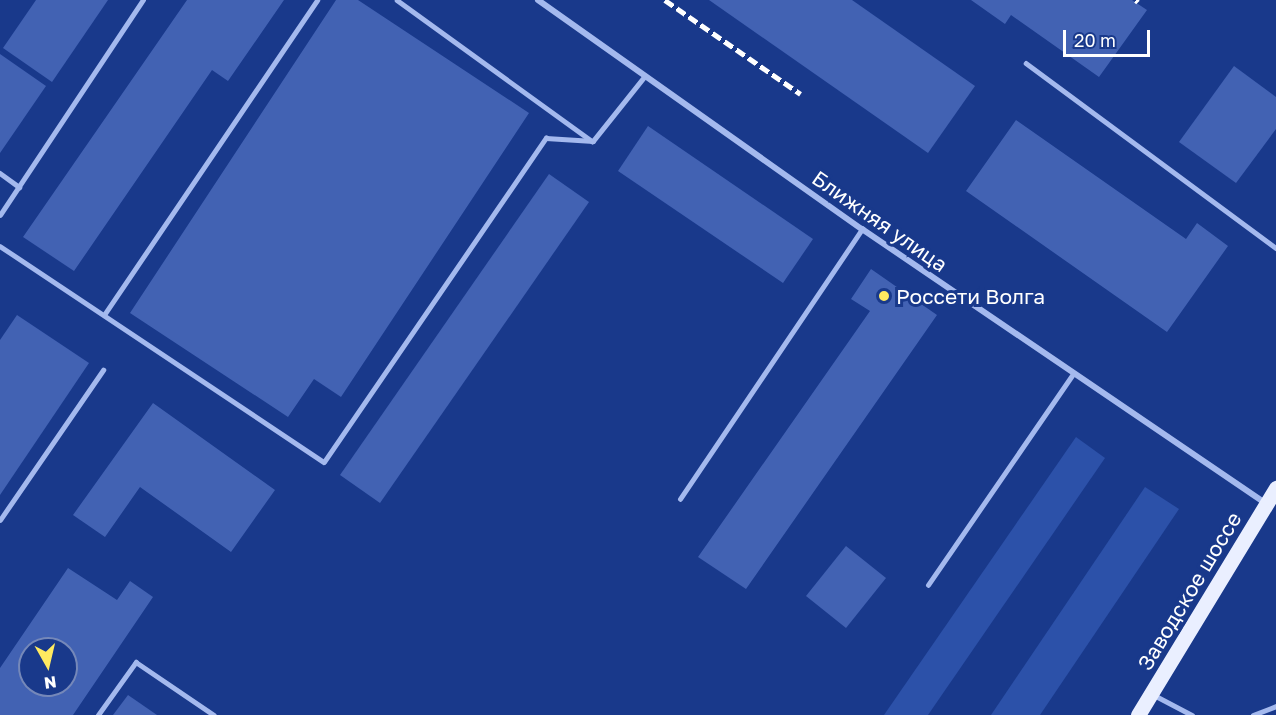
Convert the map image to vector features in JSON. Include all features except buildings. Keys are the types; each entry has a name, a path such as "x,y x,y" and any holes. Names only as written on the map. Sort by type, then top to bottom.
{"main road":[{"name":"Заводское шоссе","path":"1138,715 1276,488"}],"street":[{"name":"Ближняя улица","path":"538,0 862,229 1266,504"}],"lane":[{"path":"0,215 143,0"},
{"path":"104,315 317,0"},
{"path":"397,0 593,141"},
{"path":"1026,63 1276,248"},
{"path":"593,141 644,77"},
{"path":"0,246 324,462 546,138 593,141"},
{"path":"0,173 19,187"},
{"path":"680,499 862,229"},
{"path":"0,520 103,370"},
{"path":"928,585 1073,374"},
{"path":"98,715 136,662 214,715"},
{"path":"1152,694 1192,715"},
{"path":"1253,715 1276,706"}],"shaded area":[{"path":"1076,437 1105,458 928,715 884,715"},
{"path":"1145,487 1179,509 1040,715 991,715"}],"railway":[{"path":"665,0 801,94"}],"place":[{"name":"Россети Волга","path":"884,296"}]}
